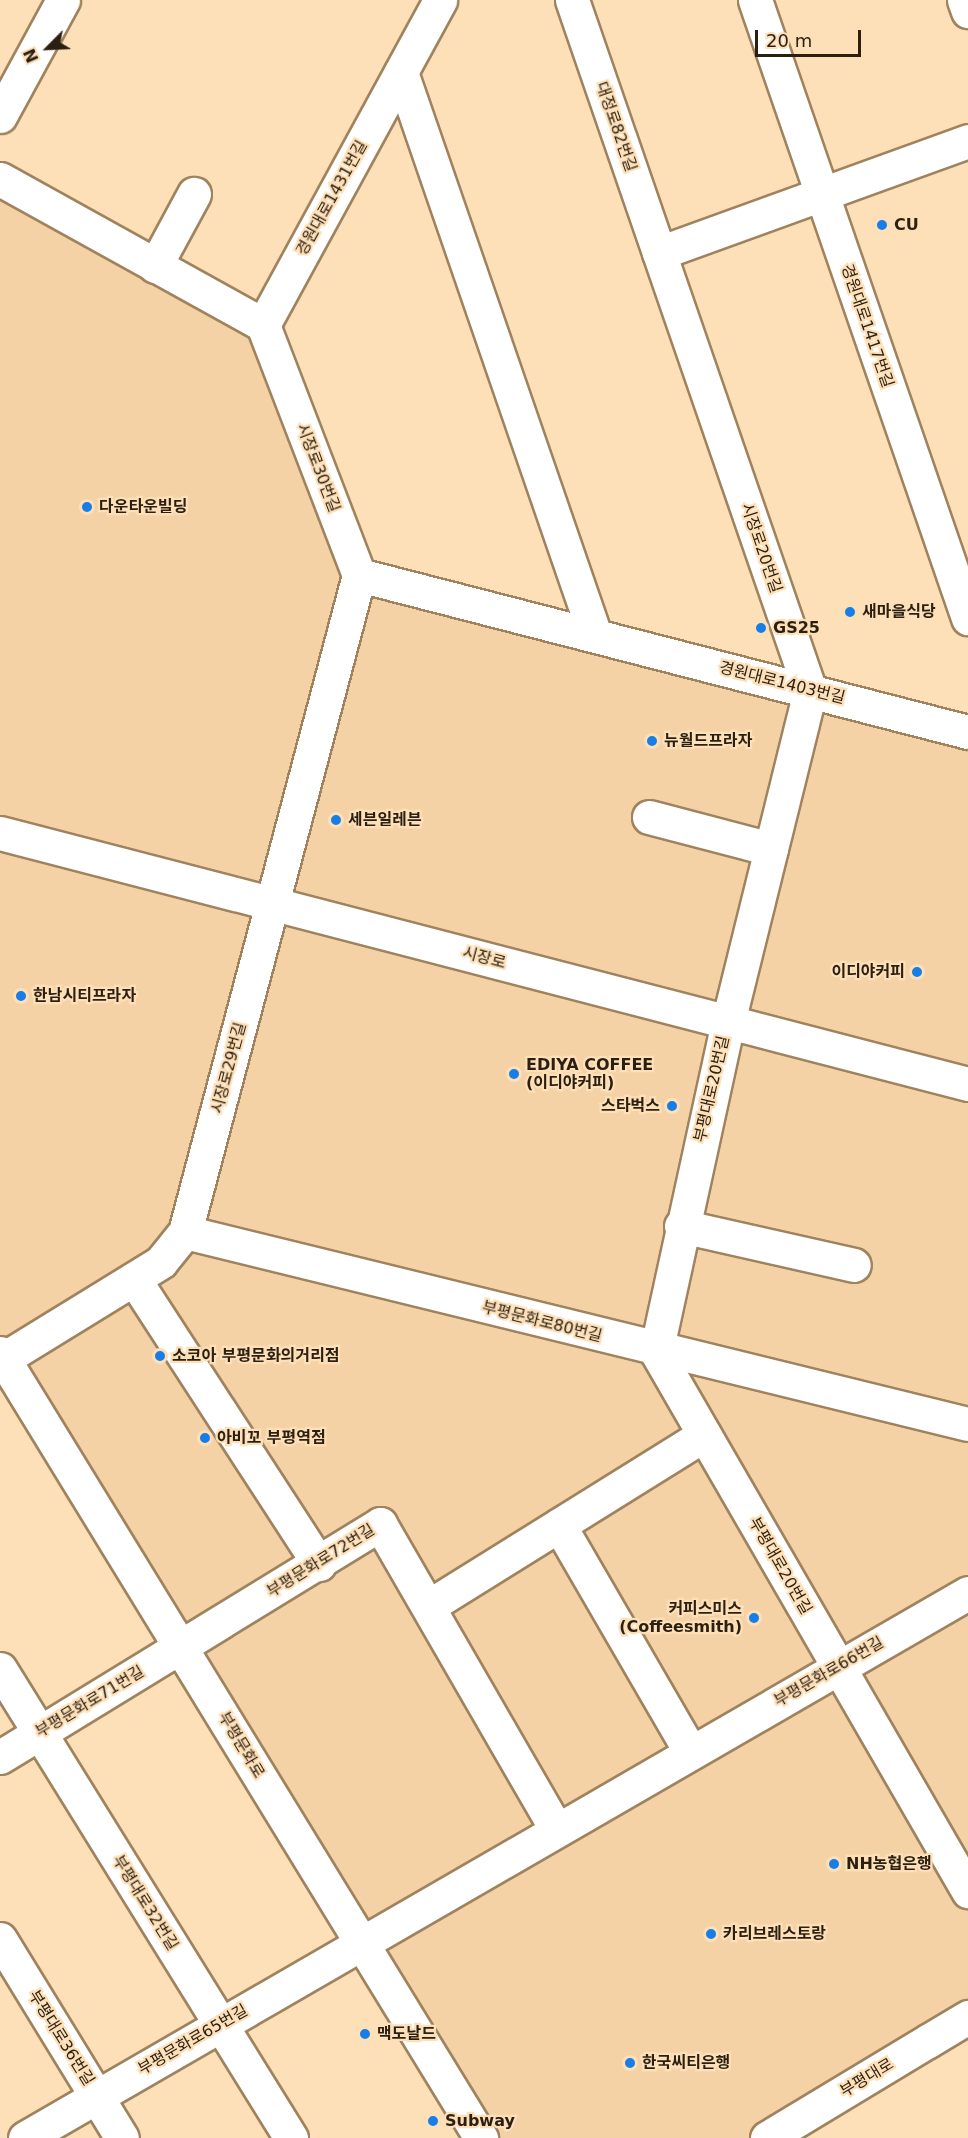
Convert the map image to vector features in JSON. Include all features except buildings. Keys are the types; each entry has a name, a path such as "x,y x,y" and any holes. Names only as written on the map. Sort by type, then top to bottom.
{"street":[{"path":"0,116 63,0"},
{"name":"경원대로1431번길","path":"263,325 440,0"},
{"name":"대정로82번길","path":"572,0 659,253"},
{"name":"경원대로1417번길","path":"754,0 968,618"},
{"path":"964,0 968,11"},
{"path":"401,72 595,635"},
{"path":"659,253 968,141"},
{"path":"0,179 263,325"},
{"path":"155,266 194,194"},
{"name":"시장로20번길","path":"659,253 810,691"},
{"name":"시장로30번길","path":"263,325 359,575"},
{"path":"272,904 359,575"},
{"name":"경원대로1403번길","path":"359,575 968,732"},
{"path":"728,1022 810,691"},
{"path":"649,817 771,849"},
{"name":"시장로","path":"0,833 968,1084"},
{"name":"시장로29번길","path":"185,1232 272,904"},
{"name":"부평대로20번길","path":"728,1022 681,1226 656,1351 968,1892"},
{"path":"681,1226 854,1265"},
{"path":"1,1357 161,1262 185,1232"},
{"name":"부평문화로80번길","path":"185,1232 656,1351 968,1424"},
{"path":"134,1279 319,1564"},
{"name":"부평문화로","path":"1,1357 481,2138"},
{"path":"429,1606 704,1435"},
{"name":"부평문화로72번길","path":"181,1647 319,1564 380,1524 556,1829"},
{"path":"559,1525 690,1751"},
{"name":"부평문화로66번길","path":"361,1942 968,1593"},
{"name":"부평문화로71번길","path":"0,1757 181,1647"},
{"name":"부평대로32번길","path":"0,1669 291,2138"},
{"name":"부평대로36번길","path":"0,1939 122,2138"},
{"name":"부평문화로65번길","path":"25,2138 361,1942"},
{"name":"부평대로","path":"767,2138 968,2018"}],"shaded area":[{"path":"0,179 263,325 359,575 968,730 968,2017 767,2138 481,2138 0,1347"}],"place":[{"name":"CU","path":"882,225"},
{"name":"다운타운빌딩","path":"87,507"},
{"name":"새마을식당","path":"850,612"},
{"name":"GS25","path":"761,628"},
{"name":"뉴월드프라자","path":"652,741"},
{"name":"세븐일레븐","path":"336,820"},
{"name":"이디야커피","path":"917,972"},
{"name":"한남시티프라자","path":"21,996"},
{"name":"EDIYA COFFEE (이디야커피)","path":"514,1074"},
{"name":"스타벅스","path":"672,1106"},
{"name":"소코아 부평문화의거리점","path":"160,1356"},
{"name":"아비꼬 부평역점","path":"205,1438"},
{"name":"커피스미스 (Coffeesmith)","path":"754,1618"},
{"name":"NH농협은행","path":"834,1864"},
{"name":"카리브레스토랑","path":"711,1934"},
{"name":"맥도날드","path":"365,2034"},
{"name":"한국씨티은행","path":"630,2063"},
{"name":"Subway","path":"433,2121"}]}
